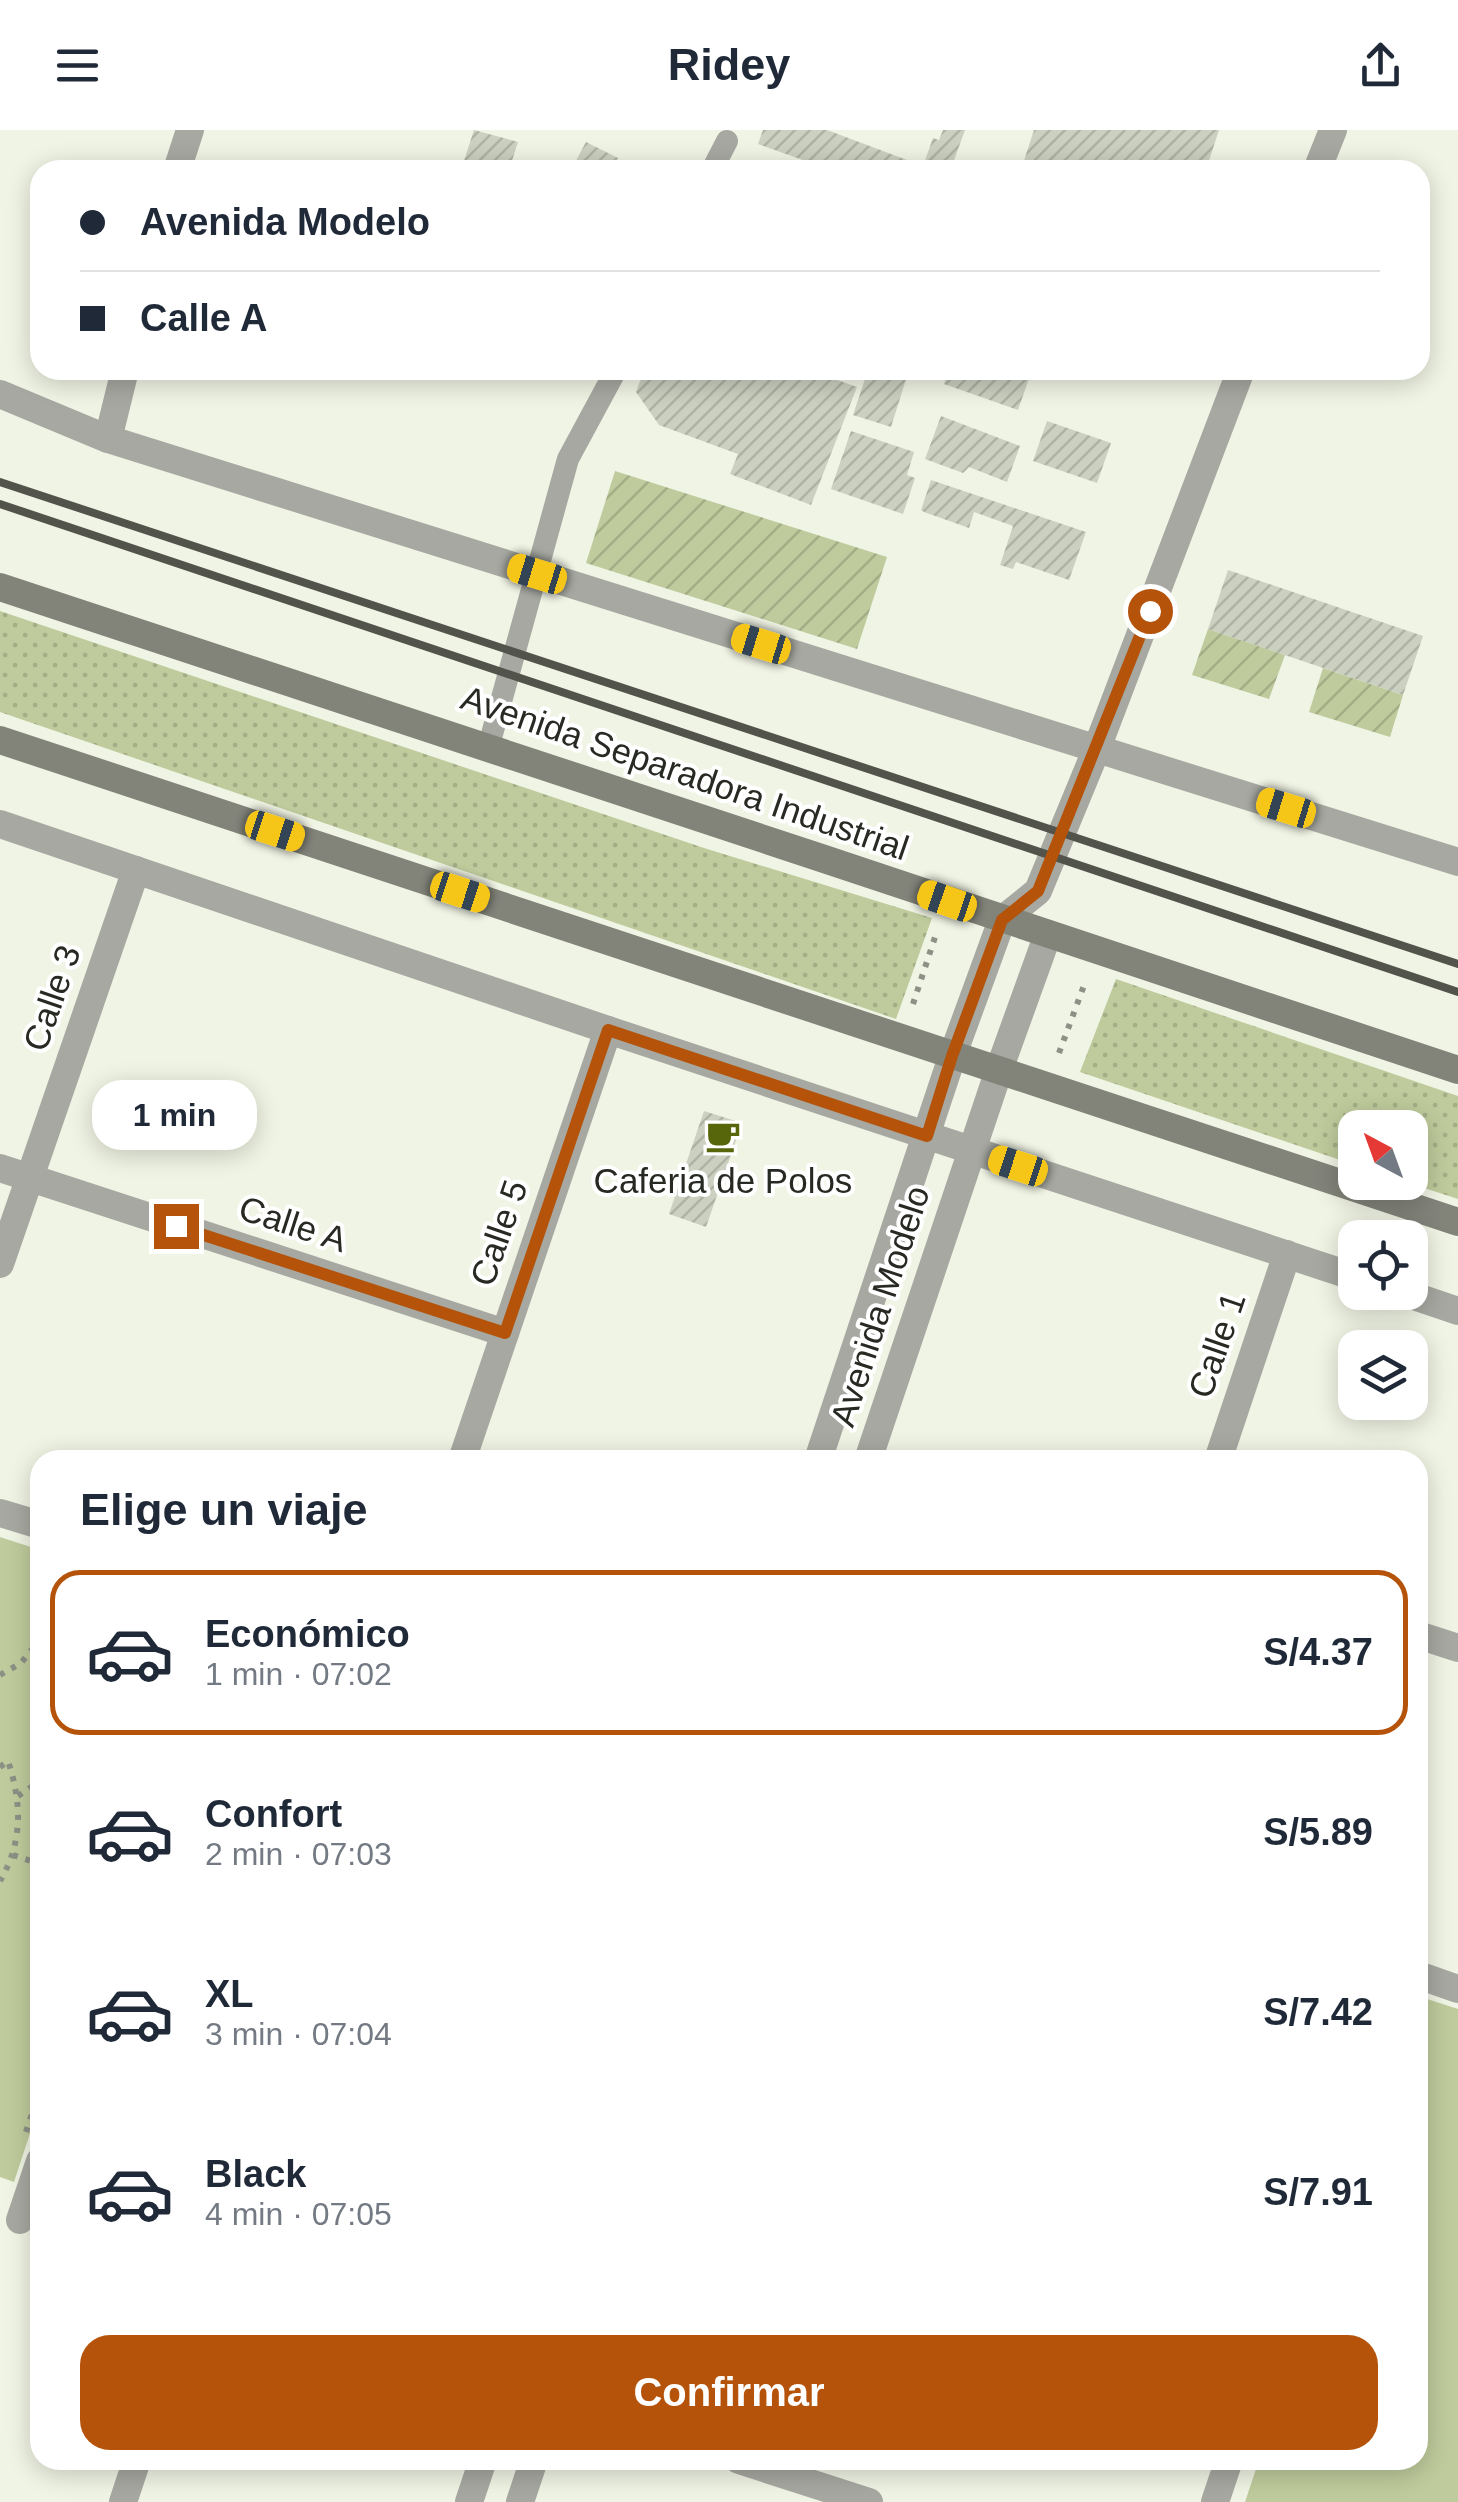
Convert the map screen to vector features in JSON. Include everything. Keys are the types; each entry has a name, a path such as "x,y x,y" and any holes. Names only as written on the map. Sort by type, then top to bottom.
{"main road":[{"name":"Avenida Separadora Industrial","path":"0,587 489,745 1458,1070"},
{"path":"0,740 1458,1222"}],"street":[{"path":"180,160 190,130"},
{"path":"1322,160 1333,130"},
{"path":"108,439 122,380"},
{"path":"1002,920 1038,891 1097,748 1237,380"},
{"path":"0,394 108,439 1458,862"},
{"path":"0,824 1338,1271"},
{"name":"Calle 3","path":"0,1264 136,870"},
{"path":"1038,891 1048,934"},
{"name":"Avenida Modelo","path":"821,1450 952,1056 1002,920"},
{"name":"Avenida Modelo","path":"871,1450 998,1070 1048,934"},
{"name":"Calle 5","path":"465,1450 608,1030"},
{"name":"Calle A","path":"0,1168 505,1333"},
{"name":"Calle 1","path":"1221,1450 1287,1254"},
{"path":"1428,1301 1458,1311"},
{"path":"0,1513 30,1522"},
{"path":"1428,1638 1458,1648"},
{"path":"1428,1979 1458,1989"},
{"path":"20,2220 30,2190"},
{"path":"123,2502 134,2470"},
{"path":"469,2502 480,2470"},
{"path":"520,2502 531,2470"},
{"path":"770,2470 869,2502"},
{"path":"1215,2502 1226,2470"}],"lane":[{"path":"717,160 726,141"},
{"path":"489,745 568,459 611,380"}],"path":[{"path":"0,1675 30,1653"},
{"path":"0,1767 8,1761 18,1796 18,1832 0,1881"},
{"path":"18,1796 30,1788"},
{"path":"12,1854 30,1860"}],"green space":[{"path":"615,471 887,557 857,649 586,563"},
{"path":"0,611 704,848 932,918 896,1019 0,712"},
{"path":"1208,629 1285,655 1269,699 1192,675"},
{"path":"1323,668 1403,695 1390,737 1309,712"},
{"path":"1116,979 1458,1096 1458,1199 1428,1189 1428,1110 1338,1110 1338,1159 1080,1072"},
{"path":"0,1537 30,1547 30,2133 14,2182 0,2177"},
{"path":"1428,1999 1458,2009 1458,2502 1245,2502 1256,2470 1428,2470"}],"building":[{"path":"474,130 518,142 512,160 464,160"},
{"path":"763,130 827,130 907,160 803,160 758,144"},
{"path":"943,130 965,130 954,160 925,160 933,138 939,140"},
{"path":"1034,130 1219,130 1209,160 1024,160"},
{"path":"586,142 618,158 617,160 576,160"},
{"path":"640,380 837,380 857,387 811,505 730,474 738,454 659,425 636,392"},
{"path":"865,380 906,380 891,427 853,415"},
{"path":"945,380 1028,380 1018,410 944,384"},
{"path":"941,416 1020,446 1007,482 969,467 963,473 925,459"},
{"path":"1047,421 1111,443 1097,483 1033,461"},
{"path":"851,431 914,452 907,475 915,478 903,514 831,489"},
{"path":"931,480 1086,532 1069,580 1016,562 1013,569 1000,565 1013,526 974,512 969,528 921,510"},
{"path":"1228,570 1423,636 1403,695 1208,629"},
{"path":"704,1111 742,1123 706,1227 669,1214"}],"railway":[{"path":"0,482 1458,964"},
{"path":"0,504 1458,992"}],"place":[{"name":"Caferia de Polos","path":"723,1136"}],"route":[{"path":"176,1226 505,1333 608,1030 927,1136 1002,920 1038,891 1150,611"}]}
